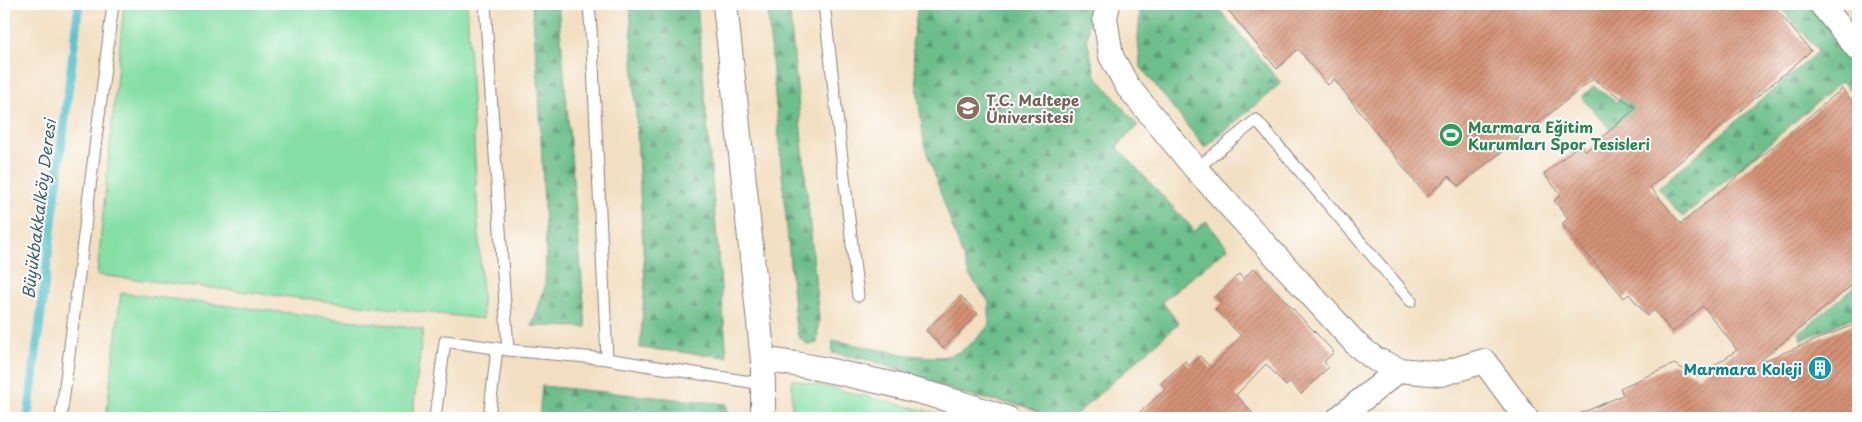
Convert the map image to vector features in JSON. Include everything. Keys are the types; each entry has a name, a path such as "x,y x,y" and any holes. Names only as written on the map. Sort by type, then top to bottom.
{"street":[{"path":"725,4 763,360 763,418"},
{"path":"1108,4 1105,18 1111,56 1128,87 1196,169 1356,345 1375,359 1399,370 1441,374 1484,361 1526,418"},
{"path":"1821,4 1858,49"},
{"path":"763,360 785,362 893,384 970,405 1006,418"},
{"path":"1339,418 1399,370"}],"lane":[{"path":"61,418 113,4"},
{"path":"485,4 502,349 489,418"},
{"path":"589,4 607,359"},
{"path":"824,4 858,296"},
{"path":"1196,169 1256,120 1411,301"},
{"path":"435,418 445,340 502,349 607,359 763,384"}],"green space":[{"path":"124,4 467,4 483,319 97,275"},
{"path":"532,4 558,4 586,327 532,326 545,287 546,253 539,93"},
{"path":"630,4 697,4 727,357 640,348 645,284"},
{"path":"767,4 789,4 819,319 817,343 808,345 798,336 795,320"},
{"path":"918,4 1091,4 1087,40 1095,74 1138,126 1117,147 1195,231 1206,221 1228,248 1162,302 1179,323 1072,418 1048,418 1024,406 965,395 870,360 832,353 833,340 895,353 930,357 944,356 964,349 989,325 989,302 969,275 924,144 912,45"},
{"path":"1141,4 1215,4 1281,83 1205,148 1140,66 1138,38"},
{"path":"1732,4 1774,4 1617,136 1581,97 1594,86 1616,102"},
{"path":"1777,4 1812,4 1858,61 1858,100 1842,81 1683,217 1658,188 1819,51"},
{"path":"1858,284 1858,315 1802,340 1799,333"},
{"path":"121,293 423,329 412,418 106,418"},
{"path":"792,379 940,414 957,418 792,418"},
{"path":"542,386 727,404 727,418 539,418"}],"building":[{"path":"1223,4 1772,4 1811,51 1650,187 1681,224 1842,89 1858,108 1858,280 1758,363 1858,323 1858,418 1570,418 1623,395 1620,388 1674,364 1698,377 1737,350 1703,306 1672,332 1654,310 1647,316 1629,294 1624,298 1562,224 1568,218 1554,201 1561,195 1544,174 1580,144 1586,151 1636,108 1593,79 1459,186 1449,176 1427,197 1334,79 1328,85 1298,49 1277,69"},
{"path":"1254,268 1334,352 1324,362 1329,367 1301,394 1290,382 1286,386 1266,364 1236,395 1257,418 1133,418 1166,389 1161,383 1185,361 1189,366 1200,356 1211,368 1241,336 1215,309 1222,303 1216,296 1239,274 1243,279"},
{"path":"961,296 978,314 943,348 926,330"}],"waterway":[{"name":"Büyükbakkalköy Deresi","path":"28,418 79,4"}],"place":[{"name":"T.C. Maltepe Üniversitesi","path":"968,108"},
{"name":"Marmara Eğitim Kurumları Spor Tesisleri","path":"1451,135"},
{"name":"Marmara Koleji","path":"1820,368"}]}
